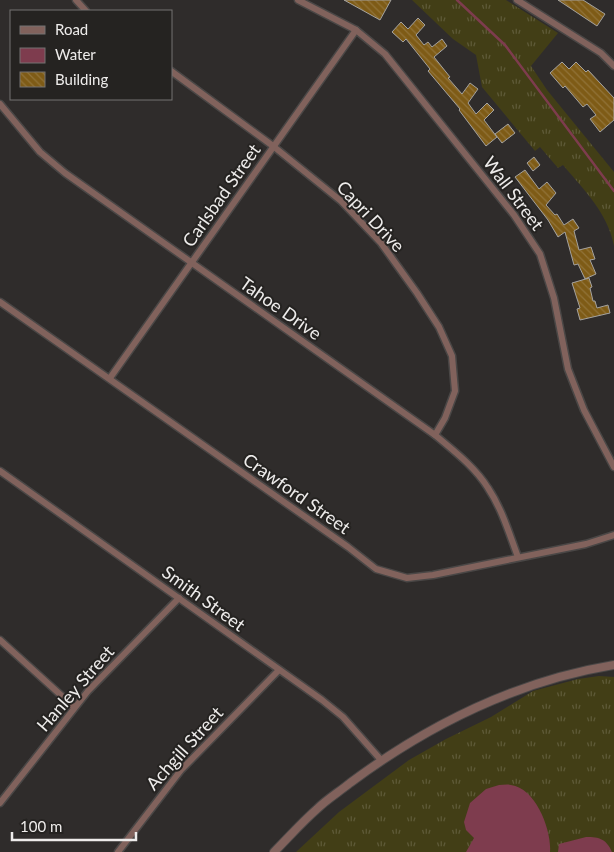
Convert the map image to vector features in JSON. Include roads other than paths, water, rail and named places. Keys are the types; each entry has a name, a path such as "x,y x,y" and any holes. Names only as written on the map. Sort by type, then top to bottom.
{"street":[{"path":"76,0 85,10"},
{"name":"Wall Street","path":"298,0 356,30 385,54 514,215 540,254 554,298 568,369 584,410 614,467"},
{"path":"517,0 601,53 614,66"},
{"name":"Carlsbad Street","path":"110,378 356,30"},
{"name":"Capri Drive","path":"172,72 273,146 341,201 374,236 416,293 439,326 452,356 455,391 445,418 435,435"},
{"name":"Tahoe Drive","path":"0,104 40,152 65,173 435,435 467,462 488,487 503,514 518,556"},
{"name":"Crawford Street","path":"0,302 348,547 376,569 407,578 433,575 518,556 586,544 614,535"},
{"name":"Smith Street","path":"0,471 343,717 381,760"},
{"name":"Hanley Street","path":"0,803 74,707 179,598"},
{"path":"0,640 74,707"},
{"path":"274,852 316,809 381,760 432,729 503,695 587,669 614,665"},
{"name":"Achgill Street","path":"118,852 181,770 279,670"}],"water":[{"path":"499,785 510,785 520,788 535,802 545,822 550,852 466,852 474,838 466,830 464,822 470,803 486,789"},
{"path":"586,837 602,840 612,852 558,852 559,844"}],"waterway":[{"path":"457,0 505,45 614,191"}]}
